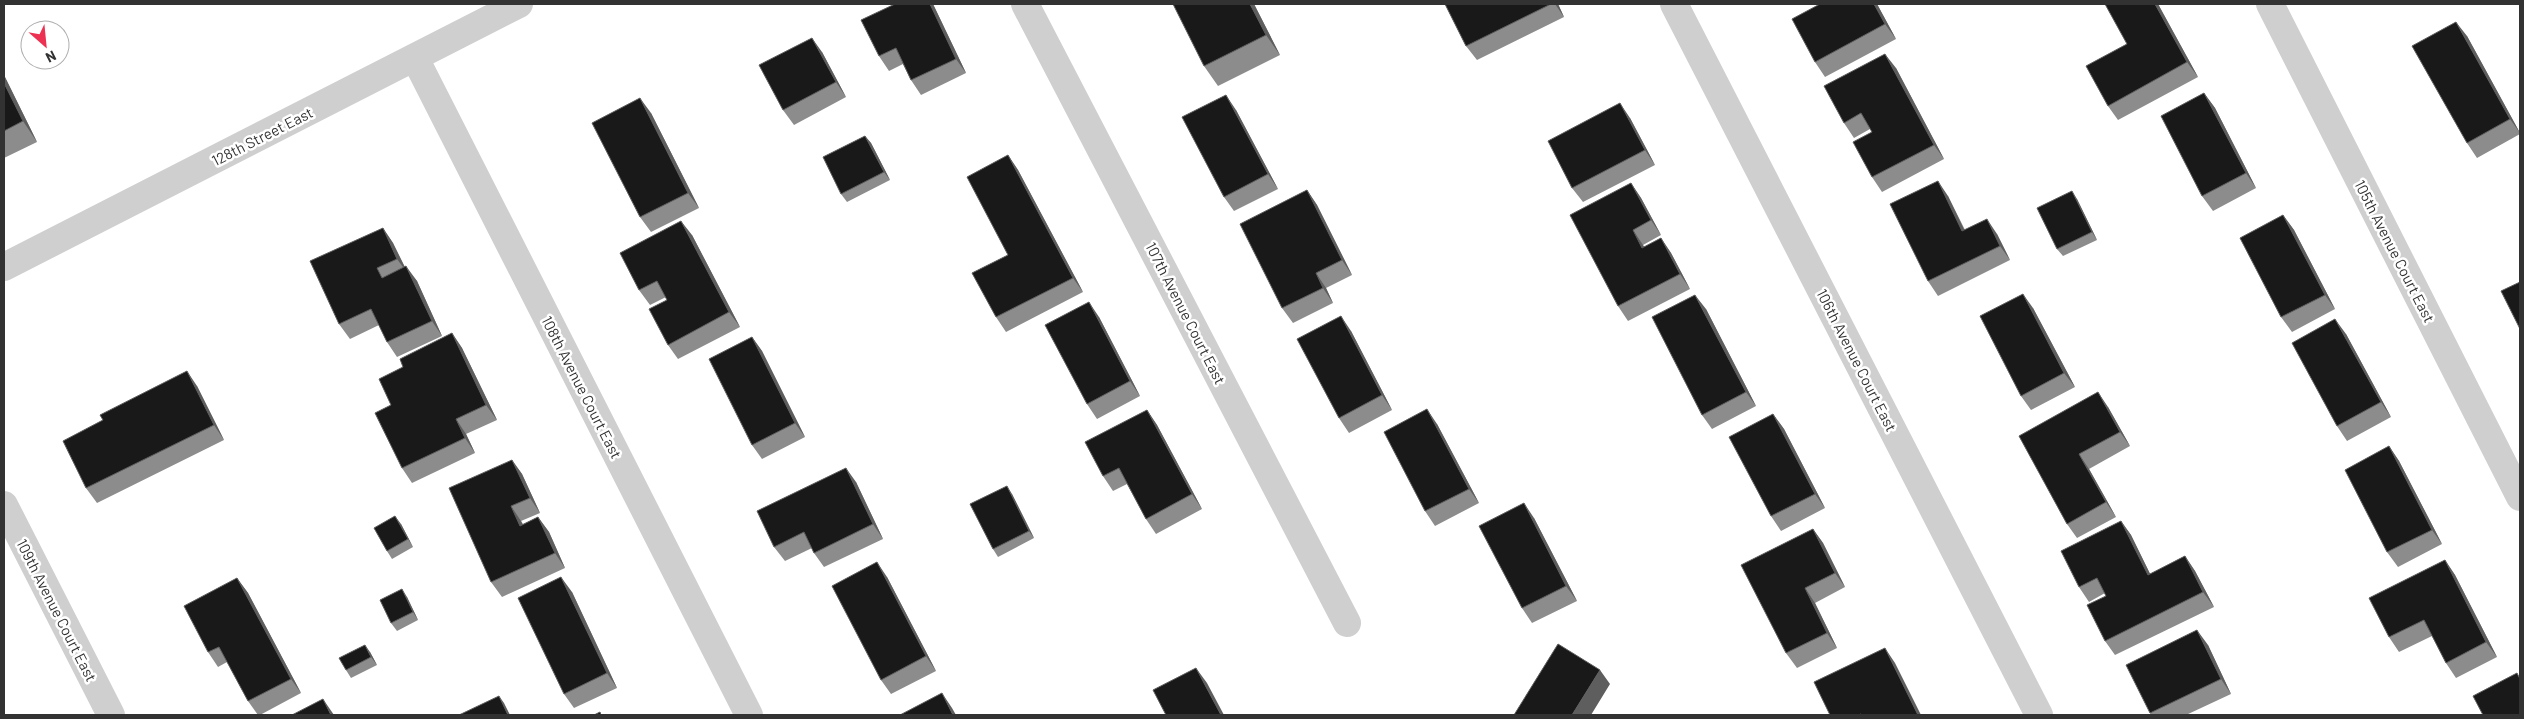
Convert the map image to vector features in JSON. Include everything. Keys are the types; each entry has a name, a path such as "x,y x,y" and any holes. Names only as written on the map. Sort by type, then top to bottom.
{"street":[{"name":"128th Street East","path":"4,267 519,4"},
{"name":"107th Avenue Court East","path":"1026,4 1347,623"},
{"name":"106th Avenue Court East","path":"1674,4 2039,715"},
{"name":"105th Avenue Court East","path":"2270,4 2520,497"},
{"name":"108th Avenue Court East","path":"415,58 749,715"},
{"name":"109th Avenue Court East","path":"4,505 111,715"}],"building":[{"path":"895,4 930,4 956,59 911,80 896,48 879,56 861,20"},
{"path":"1173,4 1250,4 1266,35 1204,66"},
{"path":"1445,4 1551,4 1466,46"},
{"path":"1820,4 1874,4 1885,24 1815,62 1792,19"},
{"path":"2105,4 2155,4 2187,62 2108,106 2086,66 2127,44"},
{"path":"2456,22 2510,119 2467,143 2412,46"},
{"path":"812,38 836,82 783,110 759,65"},
{"path":"1885,54 1934,145 1872,177 1853,142 1872,132 1861,113 1844,123 1824,86"},
{"path":"4,83 23,121 4,131"},
{"path":"2204,93 2246,173 2202,196 2161,116"},
{"path":"1226,95 1268,174 1224,197 1182,117"},
{"path":"640,98 688,193 640,217 592,123"},
{"path":"1620,103 1645,150 1572,188 1548,141"},
{"path":"865,136 884,172 841,194 823,157"},
{"path":"1008,155 1073,278 996,317 972,273 1008,255 967,177"},
{"path":"1938,181 1962,231 1987,219 2000,246 1928,281 1890,204"},
{"path":"1631,183 1651,220 1633,230 1642,248 1661,238 1680,274 1618,306 1570,215"},
{"path":"1307,190 1342,260 1316,273 1323,288 1282,308 1240,224"},
{"path":"2072,191 2092,232 2057,249 2037,208"},
{"path":"2283,215 2325,295 2281,317 2240,238"},
{"path":"681,221 729,312 668,345 649,309 667,300 657,281 639,290 620,253"},
{"path":"383,228 397,259 377,268 382,278 406,266 432,321 387,342 371,309 339,324 310,261"},
{"path":"2520,282 2520,329 2501,291"},
{"path":"2023,294 2064,373 2021,396 1980,316"},
{"path":"1695,295 1746,392 1702,415 1652,317"},
{"path":"1089,302 1130,381 1087,404 1045,325"},
{"path":"1341,316 1382,395 1339,418 1297,339"},
{"path":"2335,319 2381,402 2337,426 2292,343"},
{"path":"452,333 486,405 456,419 465,438 402,468 375,413 391,405 379,379 403,367 400,359"},
{"path":"752,337 795,423 752,445 709,359"},
{"path":"187,371 214,425 86,488 63,441 103,420 100,415"},
{"path":"2098,392 2120,432 2079,454 2106,502 2067,524 2019,436"},
{"path":"1427,409 1469,489 1425,511 1384,432"},
{"path":"1147,410 1192,494 1146,519 1119,468 1103,476 1085,442"},
{"path":"1773,414 1815,494 1771,516 1729,437"},
{"path":"2389,446 2432,530 2387,552 2345,470"},
{"path":"512,460 530,498 511,506 520,526 538,517 555,553 491,582 449,488"},
{"path":"846,468 873,524 814,553 804,532 774,547 757,511"},
{"path":"1007,486 1029,531 993,549 970,504"},
{"path":"1524,503 1566,586 1522,608 1479,526"},
{"path":"395,516 408,539 387,551 374,528"},
{"path":"2121,521 2148,575 2185,556 2203,592 2105,641 2087,605 2106,596 2097,578 2079,587 2061,551"},
{"path":"1813,529 1835,573 1805,588 1827,633 1786,653 1741,565"},
{"path":"2445,560 2486,642 2446,663 2424,620 2389,637 2369,598"},
{"path":"877,562 926,656 881,680 832,586"},
{"path":"561,577 607,673 564,694 518,598"},
{"path":"237,578 291,679 248,701 219,647 208,652 184,606"},
{"path":"402,589 413,612 391,623 380,600"},
{"path":"2197,630 2221,679 2150,713 2126,665"},
{"path":"1558,644 1600,670 1572,715 1514,715"},
{"path":"365,645 371,657 346,670 339,658"},
{"path":"1885,648 1918,715 1830,715 1814,682"},
{"path":"1196,668 1221,715 1166,715 1153,690"},
{"path":"2517,673 2520,679 2520,715 2483,715 2473,696"},
{"path":"942,693 953,715 900,715"},
{"path":"499,696 508,715 459,715"},
{"path":"323,699 331,715 292,715"}]}
